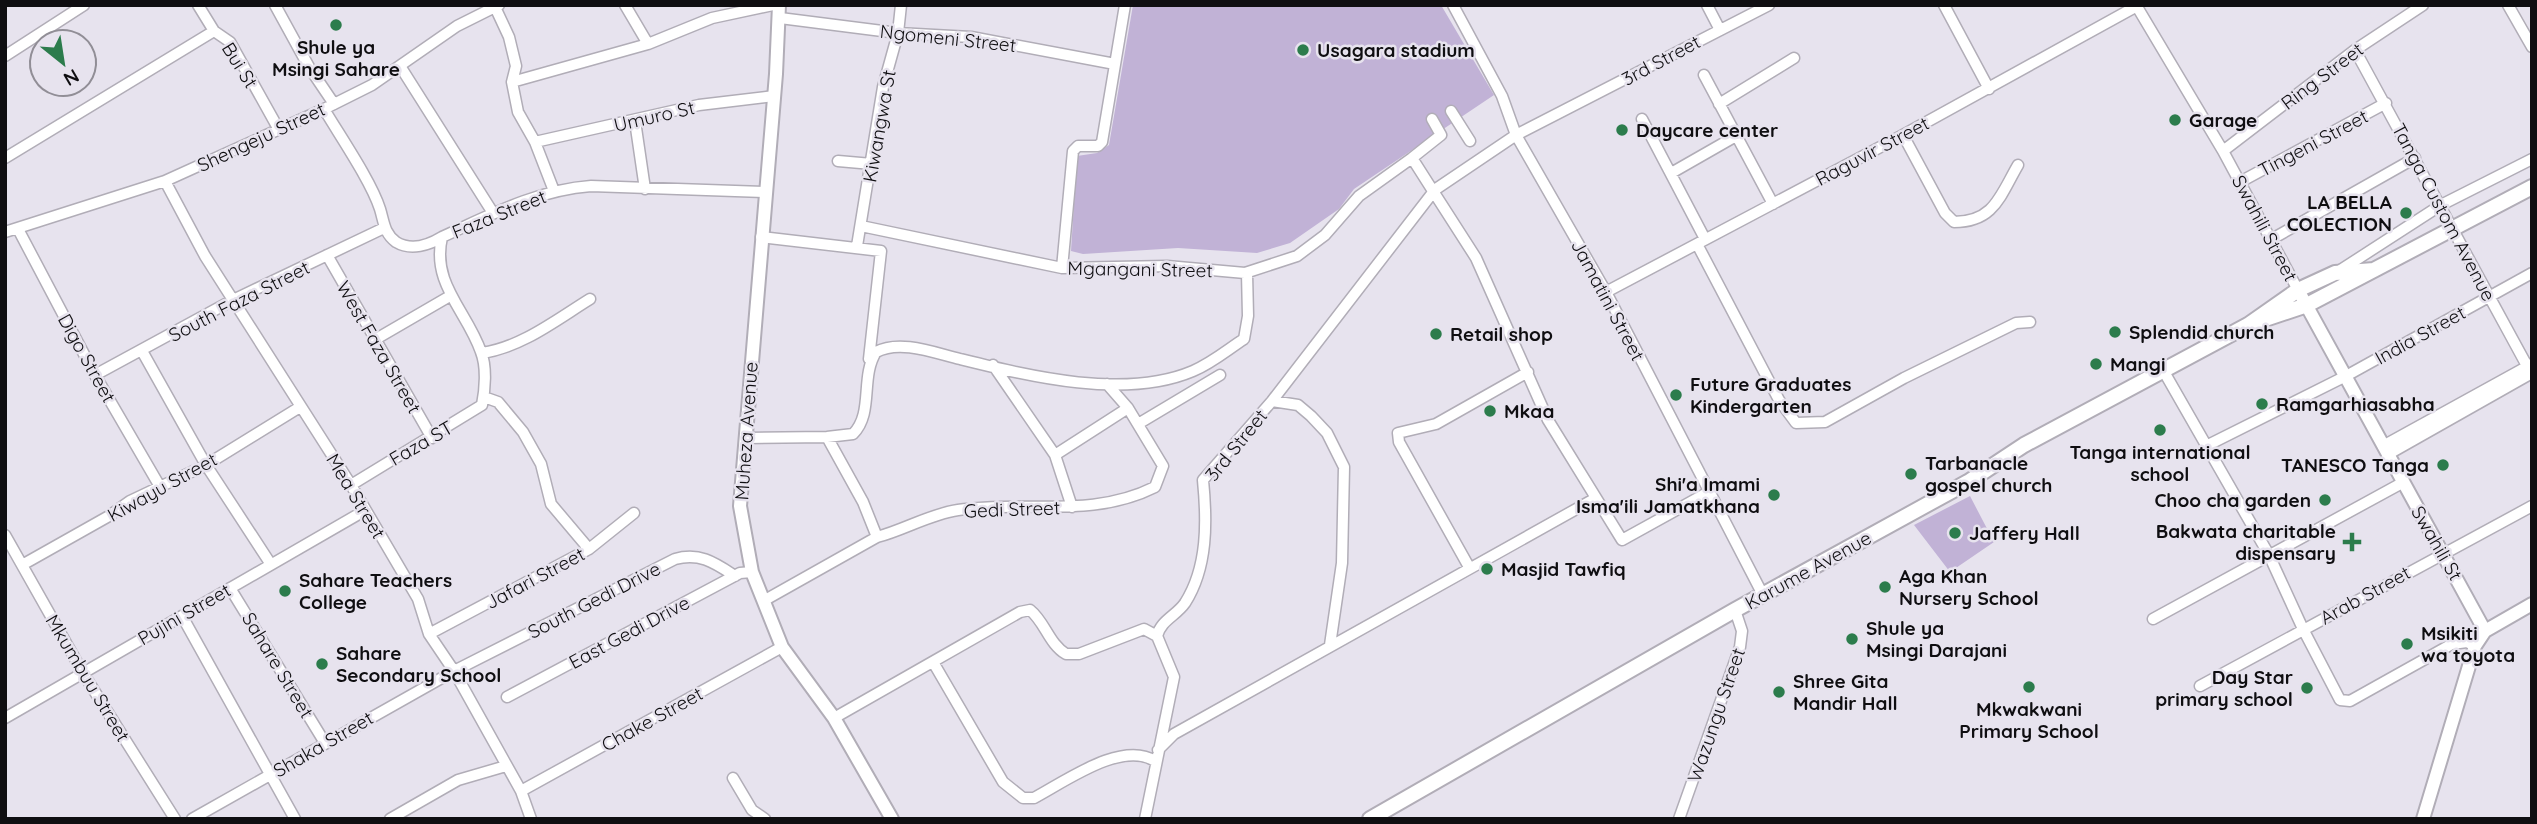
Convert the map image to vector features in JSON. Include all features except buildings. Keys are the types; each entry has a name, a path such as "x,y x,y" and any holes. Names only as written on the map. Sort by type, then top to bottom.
{"main road":[{"name":"Karume Avenue","path":"2248,325 2307,305 2532,187"},
{"name":"Karume Avenue","path":"1370,819 1735,610 1968,482 2024,445 2248,325 2298,290 2335,273 2374,270"}],"street":[{"path":"5,56 85,5"},
{"name":"Bui St","path":"198,5 214,31 230,42 278,128"},
{"path":"275,5 380,208 384,228 394,241 411,247 432,243 442,237"},
{"path":"625,5 648,44"},
{"path":"512,82 648,44 712,18 773,5"},
{"name":"Kiwangwa St","path":"857,246 883,87 898,33 901,5"},
{"path":"1062,268 1073,151 1078,146 1098,146 1102,142 1125,5"},
{"name":"Jamatini Street","path":"1453,5 1502,96 1516,135 1606,292 1707,493 1763,595"},
{"path":"1707,5 1720,30"},
{"name":"3rd Street","path":"1516,135 1769,5"},
{"path":"1944,5 1989,89"},
{"name":"Ring Street","path":"2223,151 2356,50 2423,5"},
{"path":"2508,5 2530,40"},
{"path":"497,6 516,66 512,82 518,112 535,142 554,191"},
{"name":"Shengeju Street","path":"5,232 165,181 329,106 372,85 457,26 497,6"},
{"name":"Raguvir Street","path":"1606,292 1989,89 2137,6"},
{"name":"Swahili Street","path":"2137,6 2223,151 2385,451"},
{"name":"Ngomeni Street","path":"779,12 898,33 995,40 1115,64"},
{"name":"Muheza Avenue","path":"779,12 740,506 752,572 782,647 834,718 892,819"},
{"path":"5,159 214,31"},
{"name":"Tanga Custom Avenue","path":"2356,50 2531,370"},
{"path":"1719,104 1794,58"},
{"path":"400,66 493,213"},
{"path":"1704,75 1773,204"},
{"name":"Umuro St","path":"535,142 699,105 774,96"},
{"name":"Tingeni Street","path":"2240,182 2386,103"},
{"path":"1451,111 1470,141"},
{"name":"Mgangani Street","path":"861,226 1062,268 1167,266 1247,273 1297,256 1325,235 1359,196 1441,135 1432,119"},
{"path":"1642,119 1672,172 1702,241 1779,400 1791,419 1799,424 1825,422 1926,366 2016,323 2030,322"},
{"path":"635,121 645,188"},
{"path":"1434,191 1516,135"},
{"path":"1903,135 1945,213 1954,222 1976,219 1992,210 2018,166"},
{"path":"1672,172 1736,136"},
{"path":"1412,158 1476,258 1548,420 1622,540 1707,493"},
{"path":"2272,239 2415,158"},
{"path":"2335,273 2441,205 2532,159"},
{"path":"838,161 872,164"},
{"name":"Mea Street","path":"165,181 205,256 351,485 418,599 429,634 454,671 522,791 531,819"},
{"name":"Faza Street","path":"484,397 482,353 450,296 440,262 442,237 493,213 554,191 591,186 765,192"},
{"name":"3rd Street","path":"1157,636 1160,627 1184,604 1200,564 1208,524 1203,480 1272,401 1434,191"},
{"name":"South Faza Street","path":"95,375 233,300 384,228"},
{"name":"Digo Street","path":"18,229 95,375 159,485"},
{"path":"746,438 827,437 853,434 859,428 881,251 857,246 761,237"},
{"name":"West Faza Street","path":"327,255 432,438"},
{"path":"868,367 876,352 893,346 993,365 1019,373 1107,384 1178,376 1206,364 1244,339 1248,316 1247,273"},
{"name":"India Street","path":"2206,446 2346,376 2532,273"},
{"path":"376,339 450,296"},
{"path":"482,353 500,349 533,334 590,299"},
{"path":"142,351 206,465 270,564"},
{"path":"993,365 1055,455 1072,507"},
{"path":"2163,370 2269,555 2334,693 2345,702 2452,644 2467,642 2474,646"},
{"path":"2385,451 2531,370"},
{"path":"1469,567 1399,442 1398,433 1436,424 1528,373"},
{"path":"1138,424 1220,375"},
{"name":"Gedi Street","path":"765,600 877,537 896,533 915,523 955,510 991,506 1072,507 1128,500 1155,486 1163,466 1128,408 1107,384"},
{"path":"484,397 498,402 523,432 541,464 551,504 589,550"},
{"name":"Faza ST","path":"351,485 473,414 482,405 484,397"},
{"path":"1272,401 1298,405 1311,416 1327,433 1344,467 1342,563 1330,645"},
{"name":"Kiwayu Street","path":"22,565 159,485 206,465 300,407"},
{"path":"1055,455 1128,408"},
{"path":"827,437 863,502 877,537"},
{"name":"Swahili St","path":"2385,451 2444,552 2485,631"},
{"path":"2153,619 2402,483"},
{"path":"1156,756 1174,734 1596,498"},
{"name":"Arab Street","path":"2200,686 2532,506"},
{"name":"Pujini Street","path":"5,718 364,511"},
{"name":"Jafari Street","path":"429,634 589,550 634,513"},
{"name":"Mkumbuu Street","path":"5,535 83,673 176,819"},
{"name":"South Gedi Drive","path":"454,671 675,559 688,555 710,559 735,576"},
{"name":"East Gedi Drive","path":"507,696 735,576 752,572"},
{"name":"Sahare Street","path":"230,588 325,743"},
{"path":"2423,819 2474,646 2485,631 2532,604"},
{"path":"834,718 1020,612 1030,610 1059,650 1066,654 1079,654 1144,629 1157,636 1174,677 1145,819"},
{"name":"Wazungu Street","path":"1679,818 1740,647 1742,631 1735,610"},
{"path":"183,616 295,819"},
{"name":"Chake Street","path":"522,791 782,647"},
{"path":"933,662 1003,782 1023,798 1034,798 1118,755 1142,753 1156,756"},
{"name":"Shaka Street","path":"192,819 454,671"},
{"path":"390,819 458,780 506,766"},
{"path":"733,778 752,810 765,819"}],"shaded area":[{"path":"1133,5 1441,5 1494,95 1354,189 1339,209 1290,243 1257,253 1178,248 1083,254 1071,251 1077,156 1097,153 1109,145"},
{"name":"Jaffery Hall","path":"1970,496 1994,542 1950,572 1914,525"}],"place":[{"name":"Shule ya Msingi Sahare","path":"336,25"},
{"name":"Usagara stadium","path":"1303,50"},
{"name":"Garage","path":"2175,120"},
{"name":"Daycare center","path":"1622,130"},
{"name":"LA BELLA COLECTION","path":"2406,213"},
{"name":"Splendid church","path":"2115,332"},
{"name":"Retail shop","path":"1436,334"},
{"name":"Mangi","path":"2096,364"},
{"name":"Future Graduates Kindergarten","path":"1676,395"},
{"name":"Ramgarhiasabha","path":"2262,404"},
{"name":"Mkaa","path":"1490,411"},
{"name":"Tanga international school","path":"2160,430"},
{"name":"TANESCO Tanga","path":"2443,465"},
{"name":"Tarbanacle gospel church","path":"1911,474"},
{"name":"Shi'a Imami Isma'ili Jamatkhana","path":"1774,495"},
{"name":"Choo cha garden","path":"2325,500"},
{"name":"Jaffery Hall","path":"1955,533"},
{"name":"Bakwata charitable dispensary","path":"2352,542"},
{"name":"Masjid Tawfiq","path":"1487,569"},
{"name":"Aga Khan Nursery School","path":"1885,587"},
{"name":"Sahare Teachers College","path":"285,591"},
{"name":"Shule ya Msingi Darajani","path":"1852,639"},
{"name":"Msikiti wa toyota","path":"2407,644"},
{"name":"Sahare Secondary School","path":"322,664"},
{"name":"Mkwakwani Primary School","path":"2029,687"},
{"name":"Day Star primary school","path":"2307,688"},
{"name":"Shree Gita Mandir Hall","path":"1779,692"}]}
